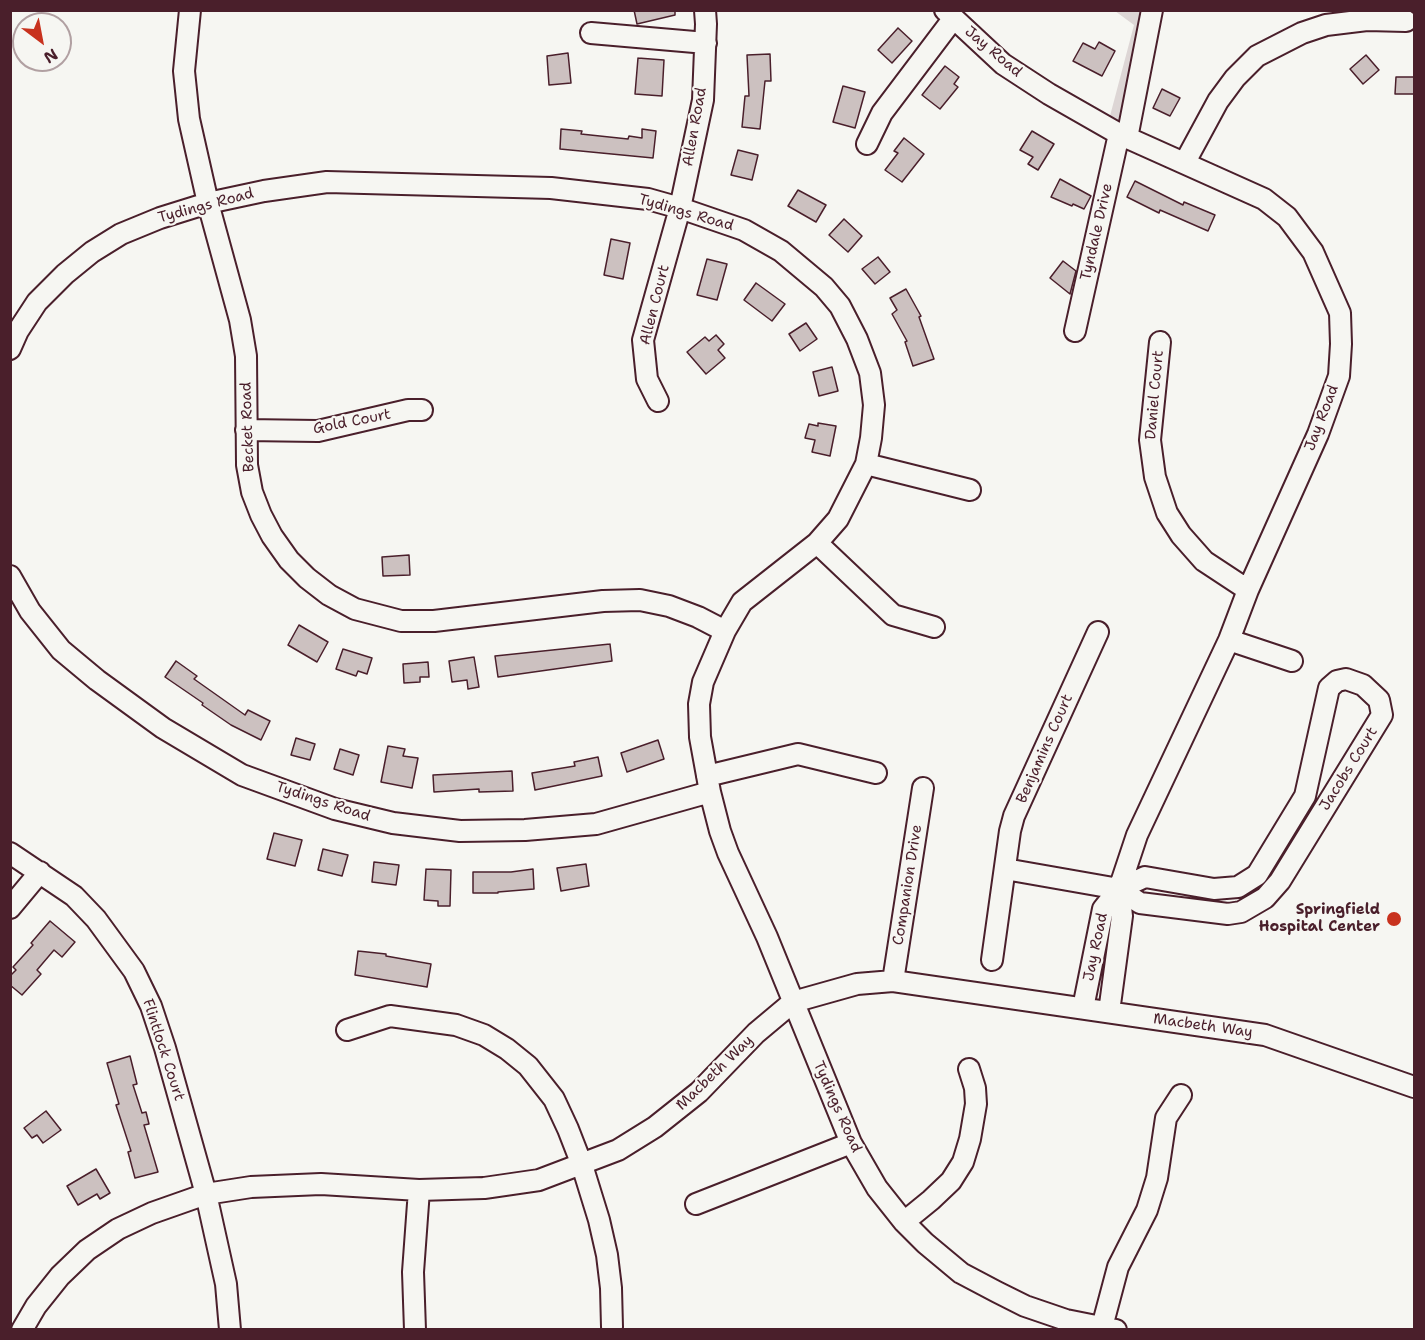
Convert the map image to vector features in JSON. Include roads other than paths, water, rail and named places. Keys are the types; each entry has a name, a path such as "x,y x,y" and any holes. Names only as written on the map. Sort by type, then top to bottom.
{"street":[{"name":"Becket Road","path":"190,10 184,70 189,119 208,203 240,320 246,356 247,465 252,492 272,536 289,560 329,595 355,609 401,621 434,621 603,601 640,600 669,606 698,617 724,631"},
{"name":"Allen Road","path":"680,208 703,100 705,10"},
{"name":"Tyndale Drive","path":"1075,331 1152,10"},
{"path":"867,144 882,113 949,15"},
{"name":"Jay Road","path":"949,15 1003,64 1049,94 1123,136 1185,162 1264,200 1287,218 1313,252 1340,313 1339,376 1318,434 1248,590 1229,640 1137,835 1119,889 1103,909 1083,1008"},
{"path":"1185,162 1218,101 1235,78 1257,56 1302,33 1326,25 1367,20 1406,21"},
{"path":"591,33 705,44"},
{"name":"Tydings Road","path":"10,349 18,331 37,302 65,274 92,252 121,234 208,203 264,191 327,182 551,188 637,198 680,208 744,230 781,251 824,287 840,306 857,339 870,373 874,405 866,464 838,519 817,543 742,602 724,631 704,682 699,704 700,737 709,784 728,853 767,937 850,1143 877,1188 904,1222 961,1273 1025,1306 1066,1320 1109,1328"},
{"name":"Allen Court","path":"658,401 647,379 643,340 680,208"},
{"name":"Daniel Court","path":"1160,342 1150,440 1155,477 1167,513 1181,535 1204,561 1248,590"},
{"name":"Gold Court","path":"246,430 318,431 408,410 422,410"},
{"path":"866,464 970,490"},
{"path":"817,543 892,615 934,627"},
{"name":"Tydings Road","path":"10,576 30,611 62,650 97,680 163,728 242,775 335,809 393,824 460,831 525,830 596,824 709,784"},
{"name":"Benjamins Court","path":"992,960 1014,816 1098,632"},
{"path":"1229,640 1292,660"},
{"name":"Jacobs Court","path":"1346,679 1363,685 1379,700 1382,715 1280,881 1266,898 1241,912 1228,914 1140,903 1119,889 1145,877 1214,890 1238,887 1257,875 1305,796 1329,688 1337,681 1346,679"},
{"path":"709,784 798,754 876,773"},
{"name":"Companion Drive","path":"893,981 923,788"},
{"path":"1291,820 1310,833"},
{"name":"Flintlock Court","path":"10,853 74,896 96,919 134,970 151,1006 206,1194 226,1284 230,1329"},
{"path":"1005,869 1119,889"},
{"path":"10,908 40,872"},
{"name":"Jay Road","path":"1109,1012 1122,916 1119,889"},
{"name":"Macbeth Way","path":"22,1329 36,1306 60,1276 87,1250 118,1229 152,1213 206,1194 251,1186 321,1184 419,1190 484,1188 539,1180 582,1165 618,1150 655,1127 699,1092 756,1033 793,1002 857,984 893,981 1265,1035 1414,1087"},
{"path":"347,1030 390,1016 456,1025 484,1035 528,1066 554,1099 582,1165 607,1255 612,1327"},
{"path":"904,1222 951,1180 963,1162 970,1139 976,1104 975,1088 969,1069"},
{"path":"1109,1328 1118,1267 1147,1210 1163,1147 1166,1118 1181,1095"},
{"path":"696,1203 850,1143"},
{"path":"415,1329 413,1272 419,1190"}],"place":[{"name":"Springfield Hospital Center","path":"1394,919"}]}
